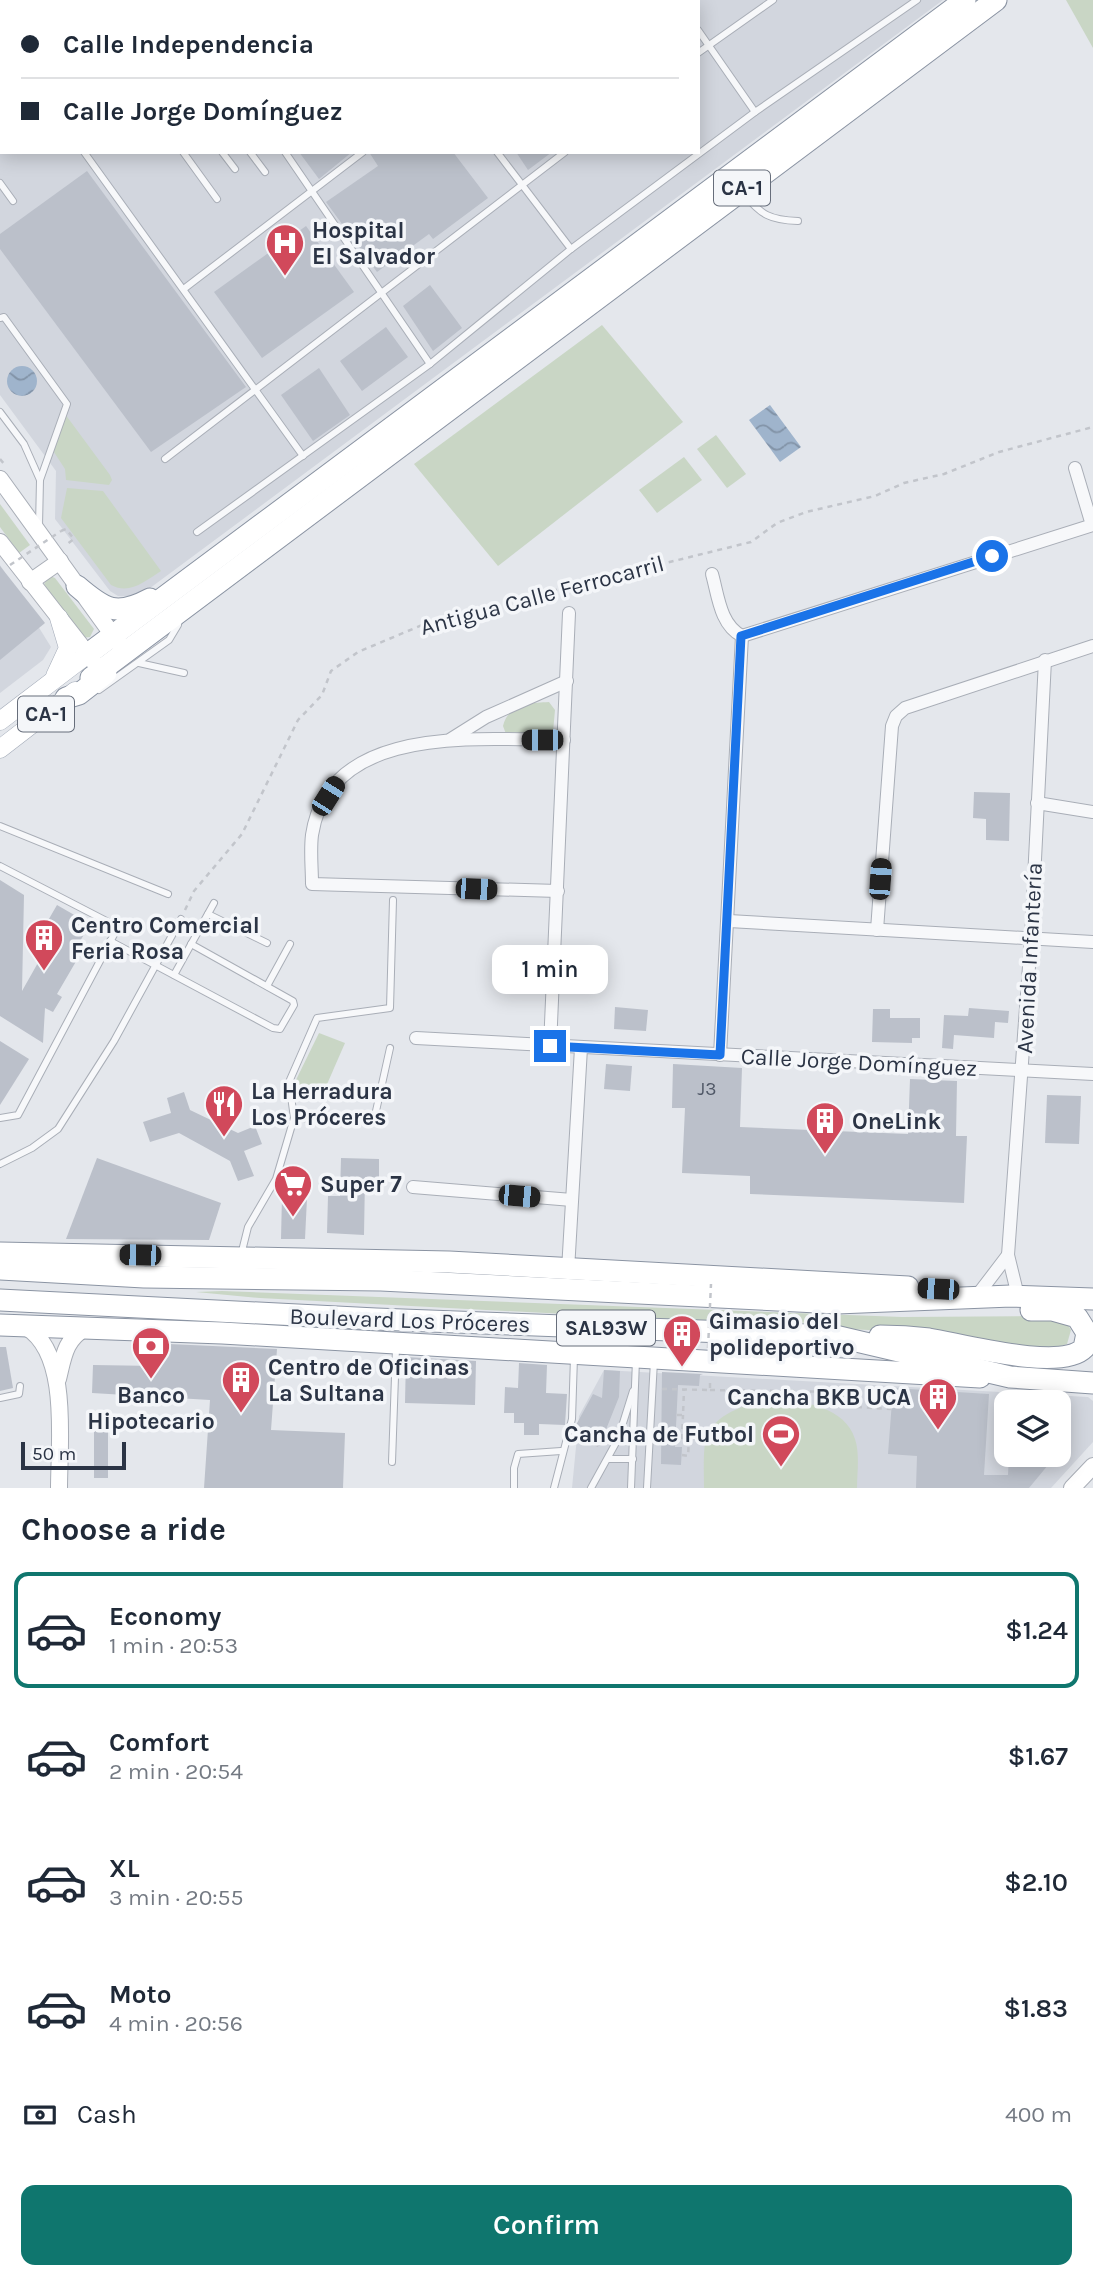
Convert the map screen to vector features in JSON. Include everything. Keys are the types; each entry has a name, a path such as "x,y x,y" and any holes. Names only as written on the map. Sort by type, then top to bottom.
{"highway":[{"name":"CA-1","path":"917,48 965,0"},
{"name":"CA-1","path":"126,650 192,576 328,486 917,48 996,0"},
{"name":"CA-1","path":"86,678 184,608 328,486"},
{"path":"77,586 99,604 119,611 139,604 192,576"},
{"path":"86,678 184,608"},
{"path":"0,1253 449,1262 1015,1296"},
{"path":"212,1257 299,1265 381,1280"},
{"name":"Boulevard Los Próceres","path":"0,1269 144,1278 381,1280 837,1303 1015,1296 1093,1299"},
{"name":"Boulevard Los Próceres","path":"0,1300 376,1319 835,1336 1010,1377 1087,1385"},
{"path":"835,1336 908,1336 1037,1357 1063,1357 1084,1348 1087,1333 1077,1317 1052,1310 919,1312 837,1303"},
{"path":"222,1333 299,1329 376,1319"},
{"path":"0,1325 222,1333 574,1355 1010,1377"}],"main road":[{"path":"0,480 126,650"},
{"path":"0,541 59,618 86,678"},
{"path":"30,582 60,561"},
{"path":"52,681 68,648 59,618"},
{"name":"CA-1","path":"0,721 52,681 86,678"},
{"name":"CA-1","path":"0,749 86,678"},
{"path":"26,1327 43,1340 48,1349 57,1385 59,1488"},
{"path":"57,1385 66,1347 76,1333 86,1328"},
{"path":"1072,1488 1093,1466"}],"street":[{"path":"712,574 725,620 732,631 741,636 1093,525 1074,468"},
{"path":"550,1046 569,613"},
{"path":"720,1055 729,921 741,636"},
{"path":"877,930 892,726 896,716 905,708 1093,646"},
{"name":"Avenida Infantería","path":"1015,1296 1008,1255 1023,1070 1045,660"},
{"path":"451,740 486,717 567,681"},
{"path":"558,891 312,884 312,835 321,808 336,783 355,765 406,746 451,740 564,740"},
{"path":"1037,803 1093,812"},
{"path":"729,921 1093,942"},
{"name":"Calle Jorge Domínguez","path":"416,1038 1093,1074"},
{"path":"568,1270 581,1048"},
{"path":"413,1187 572,1200"},
{"path":"979,1293 1008,1255"}],"lane":[{"path":"700,51 773,0"},
{"path":"700,153 917,0"},
{"path":"700,33 755,112"},
{"path":"85,154 185,288 303,456"},
{"path":"184,154 217,199"},
{"path":"224,154 235,169"},
{"path":"252,154 265,172"},
{"path":"286,154 380,296 430,364"},
{"path":"185,288 360,154"},
{"path":"499,154 571,249"},
{"path":"165,459 562,154"},
{"path":"197,532 430,364 571,249 699,154"},
{"path":"736,182 758,212 771,220 798,221"},
{"path":"0,183 13,201"},
{"path":"0,318 4,317 67,404 40,480 39,531"},
{"path":"0,412 24,444 40,480"},
{"path":"126,650 184,673"},
{"path":"0,826 168,894"},
{"path":"0,866 118,927 18,1115 0,1118"},
{"path":"240,1257 248,1227 276,1179 294,1118 289,1082 317,1018 390,1008 393,900"},
{"path":"174,975 214,903"},
{"path":"208,914 267,943"},
{"path":"0,1164 32,1149 58,1129 114,1041 181,919"},
{"path":"110,941 278,1030 294,1002 191,944"},
{"path":"267,986 290,944"},
{"path":"294,1118 374,1120 390,1048"},
{"path":"392,1462 396,1342"},
{"path":"554,1488 561,1451 572,1419 574,1355"},
{"path":"591,1488 612,1450 645,1358"},
{"path":"645,1358 652,1389 646,1488"},
{"path":"631,1488 636,1382"},
{"path":"0,1398 19,1394 20,1386"},
{"path":"514,1488 514,1468 518,1454 561,1451"},
{"path":"608,1459 633,1459"}],"path":[{"name":"Antigua Calle Ferrocarril","path":"181,919 194,891 242,834 299,720 322,695 331,671 358,652 434,620 751,542 777,523 806,512 875,496 904,484 944,474 999,452 1093,426"},
{"path":"10,565 66,529 74,539 66,545"},
{"path":"708,1348 711,1284"},
{"path":"700,1376 709,1377 710,1390"},
{"path":"652,1389 854,1392 856,1407 891,1409"},
{"path":"682,1455 688,1456 689,1440 682,1440 684,1390"},
{"path":"677,1415 683,1415"},
{"path":"589,1431 585,1441 612,1450"}],"shaded area":[{"name":"Hospital El Salvador","path":"700,0 943,0 138,597 118,596 110,591 55,519 56,471 0,395 0,154 700,154"},
{"path":"0,565 51,647 43,660 0,693"},
{"path":"604,1370 994,1392 994,1467 1070,1467 1051,1488 572,1488 579,1416"},
{"path":"1071,1396 1088,1397 1093,1401 1093,1442 1071,1466"}],"green space":[{"path":"1066,0 1093,0 1093,48"},
{"path":"602,325 683,422 498,566 414,464"},
{"path":"65,414 110,475 112,480 109,485 66,480 65,469 52,449"},
{"path":"716,435 746,474 727,488 697,449"},
{"path":"684,457 702,480 657,513 639,490"},
{"path":"67,488 103,491 161,571 131,588 111,585 61,518"},
{"path":"0,504 30,545 19,553 0,527"},
{"path":"50,576 55,578 94,629 90,637 82,638 44,584"},
{"path":"549,702 555,710 553,732 546,736 506,734 503,726 515,709 527,704"},
{"path":"319,1033 345,1043 321,1098 294,1084"},
{"path":"196,1292 902,1317 1042,1316 1068,1325 1071,1330 1067,1344 1048,1350 907,1332 260,1298"},
{"path":"776,1400 810,1404 843,1420 850,1428 857,1445 857,1488 704,1488 705,1443 715,1424 733,1411 755,1403"}],"water":[{"path":"22,366 33,370 37,381 33,392 22,396 11,392 7,381 11,370"},
{"path":"770,405 801,447 780,462 749,420"}],"building":[{"path":"300,154 350,154 319,179"},
{"path":"370,154 455,154 488,198 433,239 429,234 377,272 326,202 378,166"},
{"path":"517,154 549,154 528,170"},
{"path":"87,171 246,387 151,452 0,249 0,234"},
{"name":"Hospital El Salvador","path":"306,226 354,292 262,358 214,292"},
{"path":"430,285 462,328 433,351 403,306"},
{"path":"386,327 408,357 362,391 340,361"},
{"path":"319,368 350,415 313,441 281,395"},
{"path":"0,566 45,623 0,660"},
{"path":"974,792 1010,793 1009,841 986,840 986,819 973,818"},
{"name":"Centro Comercial Feria Rosa","path":"0,880 24,895 22,991 52,938 48,936 52,928 46,924 57,905 90,924 79,943 85,946 57,994 62,997 53,1012 45,1008 43,1043 0,1016"},
{"path":"615,1007 648,1010 646,1031 614,1029"},
{"path":"969,1008 1009,1011 1008,1023 995,1022 994,1038 954,1035 953,1049 942,1048 944,1015 968,1016"},
{"path":"873,1009 890,1009 890,1018 920,1018 920,1038 912,1038 912,1043 872,1042"},
{"path":"0,1041 29,1059 0,1105"},
{"path":"606,1064 632,1066 630,1091 604,1089"},
{"name":"OneLink","path":"673,1064 742,1068 740,1127 908,1134 910,1079 957,1081 956,1136 967,1136 964,1203 750,1194 750,1176 682,1173 685,1108 672,1108"},
{"name":"La Herradura Los Próceres","path":"184,1092 190,1110 238,1133 255,1126 262,1144 244,1151 254,1176 238,1181 230,1161 179,1133 150,1142 143,1122 171,1113 167,1098"},
{"path":"1047,1095 1081,1096 1079,1144 1045,1143"},
{"path":"97,1158 221,1203 209,1240 66,1239"},
{"path":"341,1158 379,1159 379,1178 365,1177 364,1235 327,1233 328,1196 340,1196"},
{"name":"Super 7","path":"282,1196 307,1198 305,1239 281,1239"},
{"path":"169,1344 277,1349 271,1430 345,1433 343,1488 204,1488 210,1400 92,1393 93,1365 157,1366"},
{"path":"0,1347 6,1347 13,1388 0,1391"},
{"path":"406,1357 476,1361 475,1405 405,1403"},
{"path":"519,1363 547,1365 546,1393 567,1394 565,1425 539,1424 539,1435 524,1435 524,1423 514,1423 514,1413 504,1413 505,1387 518,1388"},
{"path":"604,1370 620,1371 619,1397 603,1437 576,1425 593,1394 602,1398"},
{"path":"662,1372 703,1374 700,1375 699,1386 678,1385 675,1447 682,1447 681,1465 661,1464"},
{"name":"Cancha BKB UCA","path":"893,1388 989,1394 984,1475 1008,1475 1008,1467 1046,1467 1029,1488 916,1488 917,1456 888,1454"},
{"path":"94,1427 108,1427 108,1478 94,1478"}],"place":[{"name":"Hospital El Salvador","path":"285,277"},
{"name":"Centro Comercial Feria Rosa","path":"44,972"},
{"name":"La Herradura Los Próceres","path":"224,1138"},
{"name":"OneLink","path":"825,1155"},
{"name":"Super 7","path":"293,1218"},
{"name":"Gimasio del polideportivo","path":"682,1368"},
{"name":"Banco Hipotecario","path":"151,1380"},
{"name":"Centro de Oficinas La Sultana","path":"241,1414"},
{"name":"Cancha BKB UCA","path":"938,1431"},
{"name":"Cancha de Futbol","path":"781,1468"}],"route":[{"path":"550,1046 720,1055 729,921 741,636 992,556"}]}
